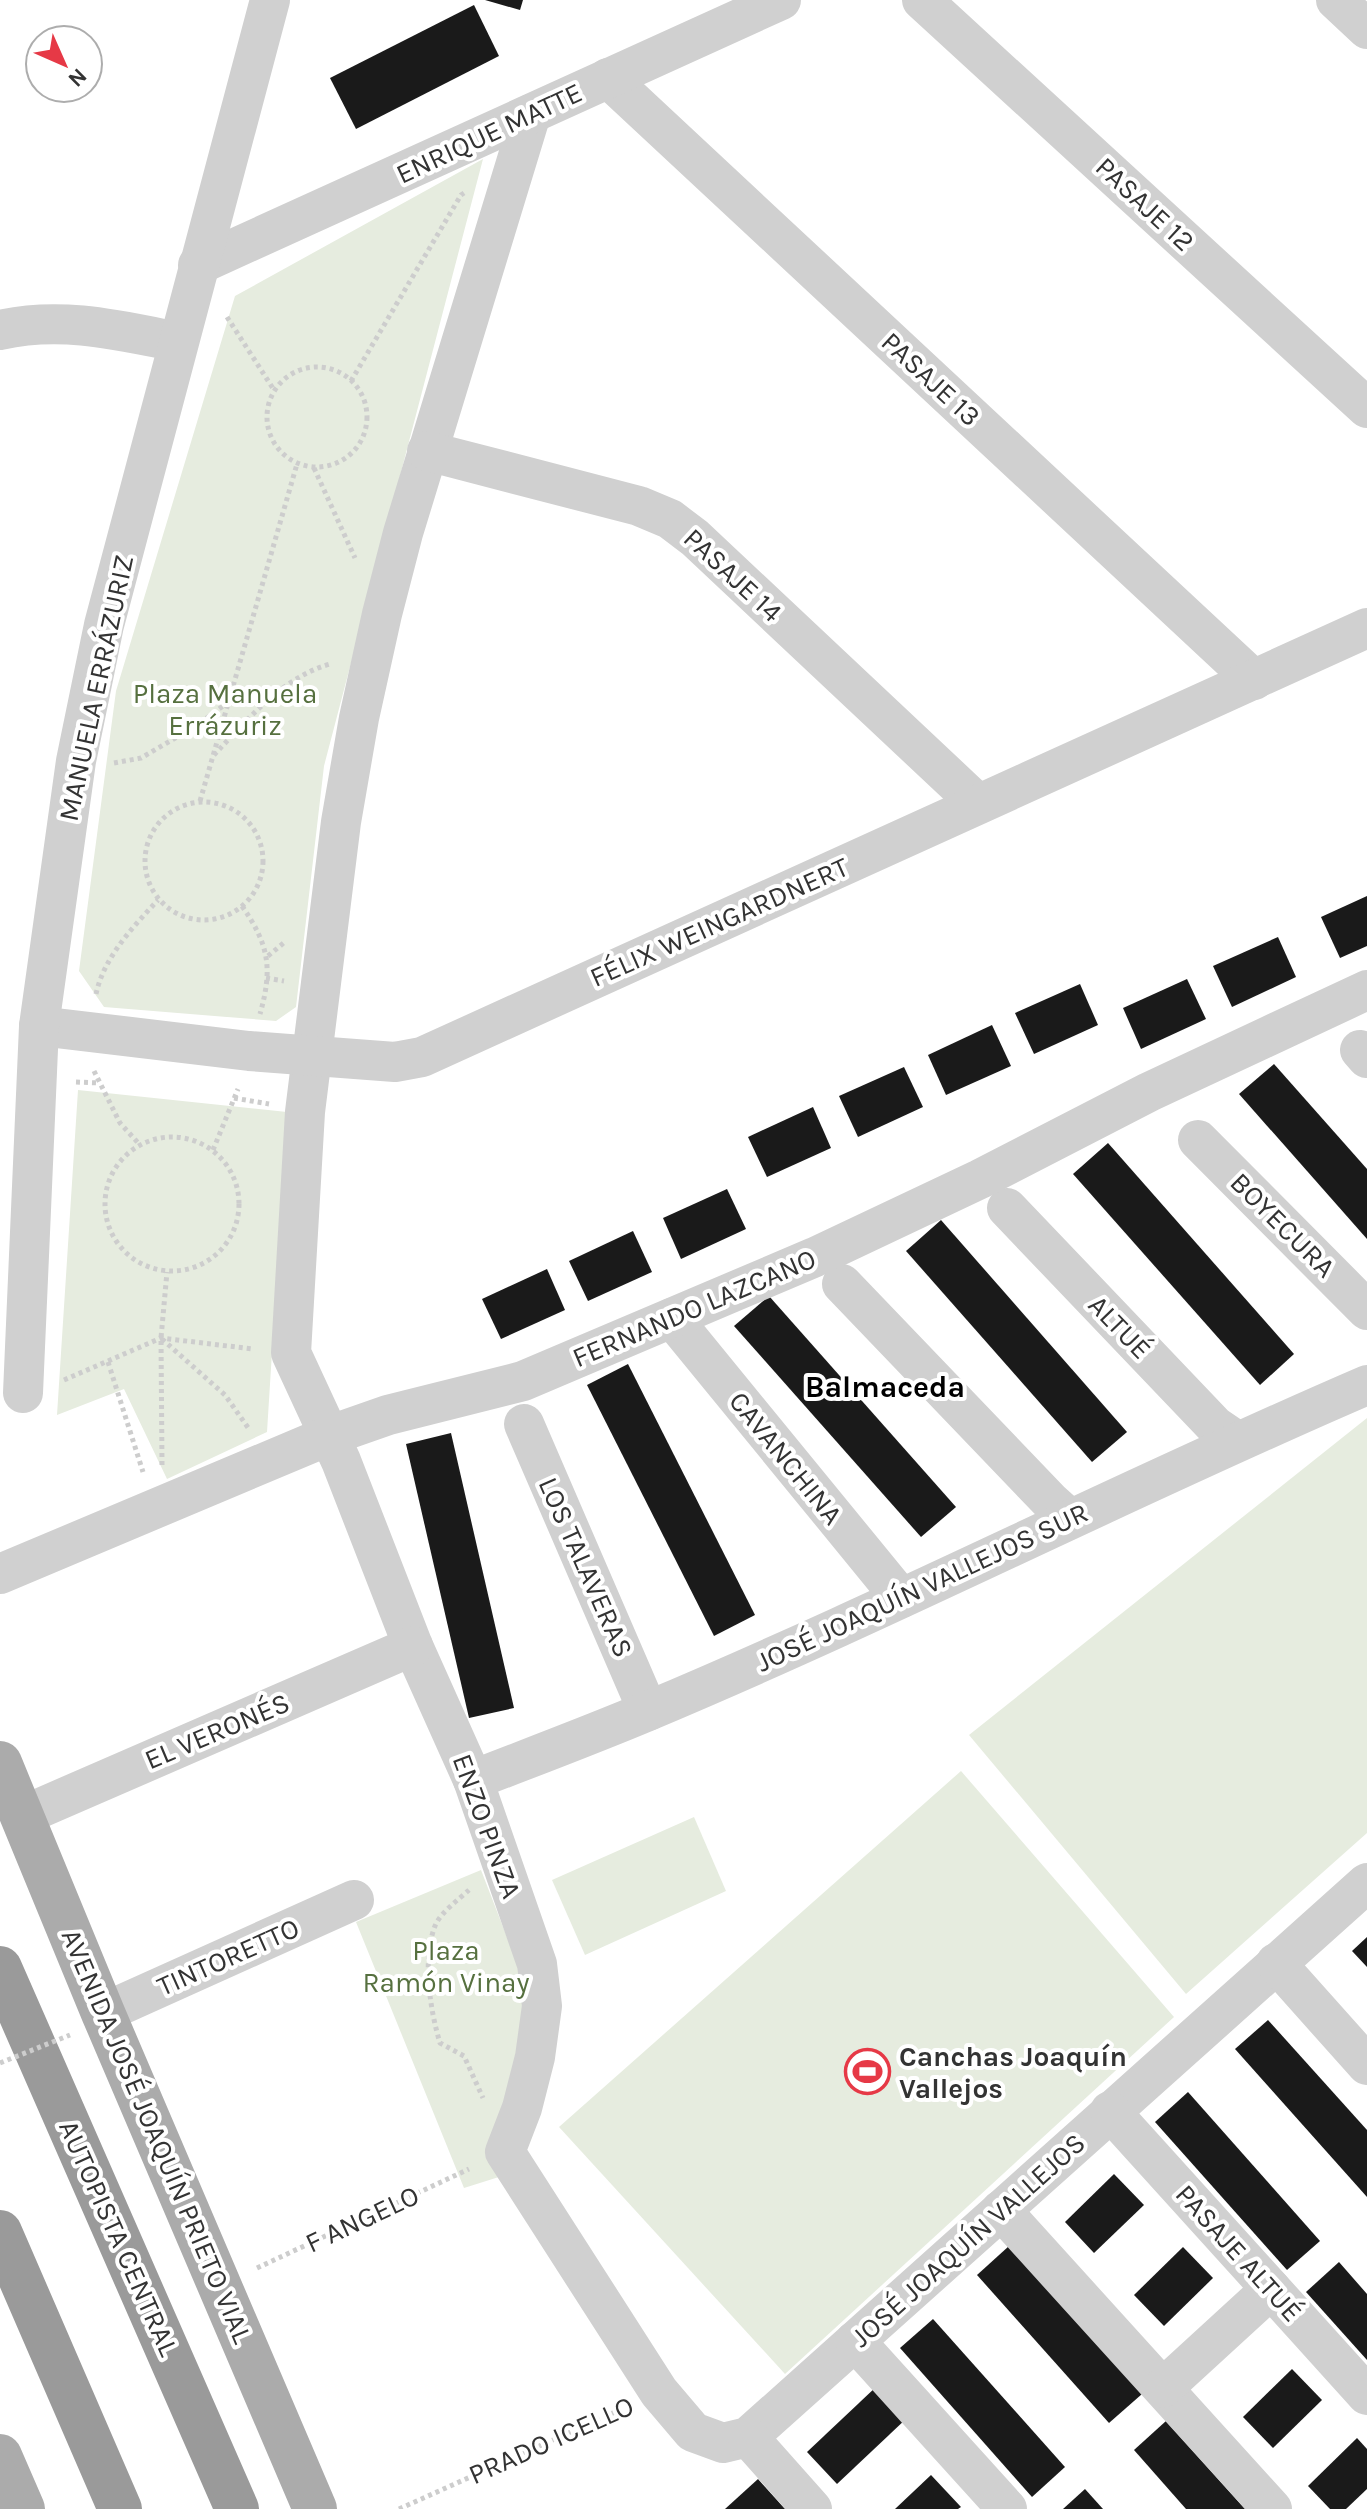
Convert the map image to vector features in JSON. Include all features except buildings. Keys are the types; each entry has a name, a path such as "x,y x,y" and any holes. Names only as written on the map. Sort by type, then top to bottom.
{"highway":[{"name":"AUTOPISTA CENTRAL","path":"0,1968 237,2509"},
{"path":"0,2232 120,2509"},
{"path":"219,2466 247,2509"}],"main road":[{"name":"AVENIDA JOSÉ JOAQUÍN PRIETO VIAL","path":"0,1763 22,1816 86,2024 220,2285 315,2509"},
{"path":"0,2456 23,2509"}],"street":[{"name":"MANUELA ERRÁZURIZ","path":"24,1387 39,1026 76,761 104,625 270,0"},
{"name":"ENRIQUE MATTE","path":"194,281 531,114 781,0"},
{"name":"PASAJE 12","path":"922,0 1367,408"},
{"path":"1336,0 1367,29"},
{"name":"PASAJE 13","path":"608,78 1254,680"},
{"path":"328,1436 291,1353 305,1112 331,896 359,718 382,614 427,451 531,114"},
{"path":"0,330 45,324 83,324 178,342"},
{"name":"PASAJE 14","path":"427,451 639,506 683,527 978,804"},
{"name":"FÉLIX WEINGARDNERT","path":"39,1026 249,1051 395,1062 422,1057 1367,628"},
{"name":"FERNANDO LAZCANO","path":"0,1574 328,1436 388,1415 523,1381 829,1251 980,1179 1149,1092 1367,990"},
{"name":"BOYECURA","path":"1198,1140 1367,1310"},
{"name":"ALTUÉ","path":"1007,1208 1215,1426 1237,1441"},
{"path":"842,1284 1070,1519"},
{"name":"CAVANCHINA","path":"672,1318 901,1598"},
{"name":"JOSÉ JOAQUÍN VALLEJOS SUR","path":"473,1780 648,1711 901,1598 1237,1441 1367,1385"},
{"name":"LOS TALAVERAS","path":"524,1424 648,1711"},
{"name":"ENZO PINZA","path":"328,1436 341,1461 413,1646 473,1780 537,1964 542,2006 535,2057 522,2108 505,2152"},
{"name":"EL VERONÉS","path":"22,1816 413,1646"},
{"name":"JOSÉ JOAQUÍN VALLEJOS","path":"735,2440 855,2341 1001,2210 1123,2124 1276,1963 1367,1883"},
{"name":"TINTORETTO","path":"86,2024 354,1900"},
{"path":"1276,1963 1367,2065"},
{"name":"PASAJE ALTUÉ","path":"1123,2124 1367,2395"},
{"path":"505,2152 659,2392 693,2432 735,2440 812,2509"},
{"path":"1001,2210 1272,2509"},
{"path":"1163,2388 1271,2289"},
{"path":"855,2341 1007,2509"}],"path":[{"path":"351,381 461,195 515,167"},
{"path":"194,281 220,307 274,390"},
{"path":"320,367 337,371 351,381 362,395 366,429 359,445 347,458 331,466 314,468 297,464 282,455 271,440 267,406 274,390 286,377 302,369 320,367"},
{"path":"200,802 297,464"},
{"path":"314,468 362,572"},
{"path":"213,755 242,724 291,681 328,664 343,663"},
{"path":"76,761 98,766 141,758 228,703"},
{"path":"200,802 219,803 236,810 249,822 259,838 263,856 262,875 254,892 242,906 226,916 208,920 190,919 172,912 158,900 149,883 145,865 146,846 154,829 166,815 181,805 200,802"},
{"path":"177,1137 196,1141 213,1150 226,1163 238,1189 238,1218 232,1236 220,1252 205,1264 187,1271 167,1272 149,1268 132,1259 118,1245 109,1228 106,1200 113,1172 124,1157 140,1145 158,1138 177,1137"},
{"path":"162,1469 161,1338 167,1272"},
{"path":"24,1387 51,1384 161,1338 291,1353"},
{"path":"161,1338 225,1395 249,1429 256,1465"},
{"path":"108,1362 144,1475"},
{"path":"500,1860 435,1924 430,1954 430,1983 431,2012 440,2043 464,2056 483,2096 487,2131 505,2152"},
{"path":"0,2063 86,2024"},
{"name":"F ANGELO","path":"220,2285 505,2152"},
{"name":"PRADO ICELLO","path":"399,2509 659,2392"}],"green space":[{"name":"Plaza Manuela Errázuriz","path":"483,159 324,766 296,1007 276,1021 104,1007 79,971 116,691 235,296"},
{"path":"78,1090 287,1112 267,1432 167,1479 124,1389 57,1415"},
{"name":"Canchas Joaquín Vallejos","path":"1367,1418 1367,1833 1186,1994 969,1735"},
{"name":"Canchas Joaquín Vallejos","path":"961,1771 1174,2017 785,2374 559,2127"},
{"path":"694,1817 726,1891 585,1955 552,1880"},
{"name":"Plaza Ramón Vinay","path":"481,1870 534,2007 502,2176 464,2188 356,1922"}],"place":[{"name":"Canchas Joaquín Vallejos","path":"868,2072"}],"district":[{"name":"Balmaceda","path":"885,1387"}]}
